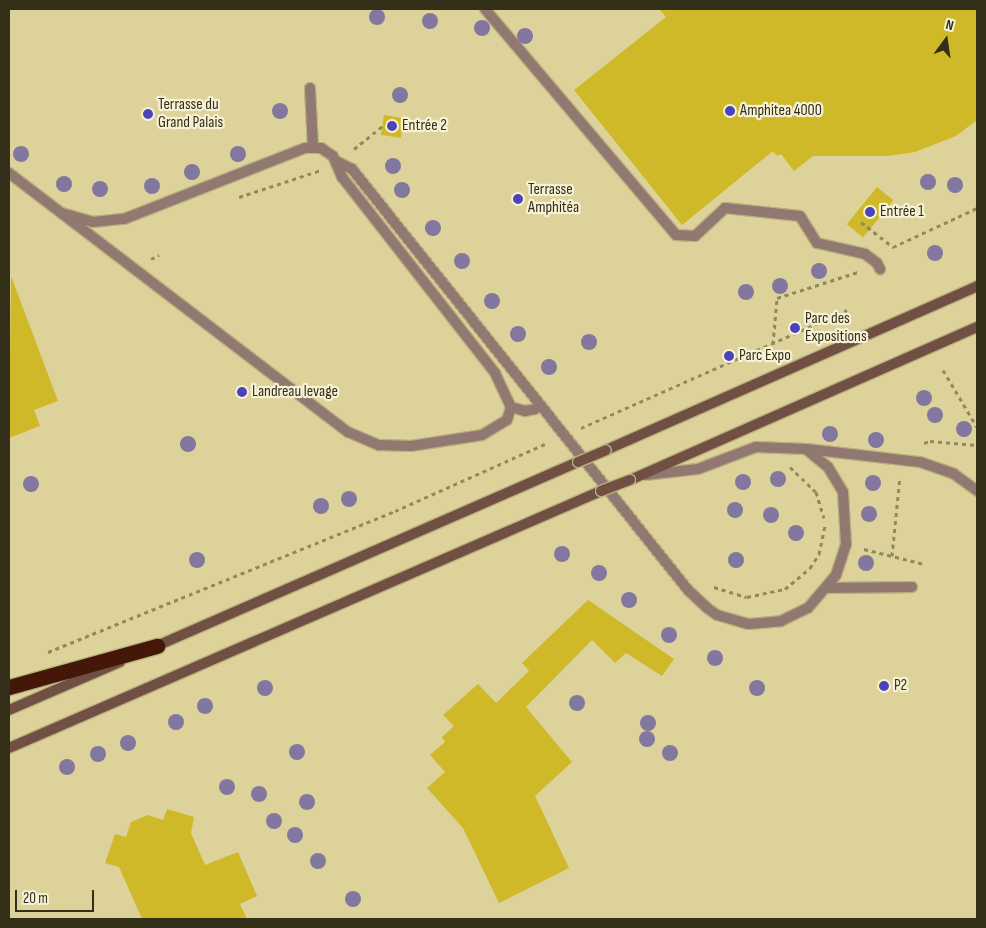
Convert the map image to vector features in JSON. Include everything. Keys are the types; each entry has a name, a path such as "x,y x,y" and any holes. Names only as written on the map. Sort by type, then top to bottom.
{"highway":[{"path":"9,687 157,646"}],"main road":[{"path":"9,710 977,286"},
{"path":"9,748 601,491 644,475 977,327"}],"lane":[{"path":"485,9 676,235 695,236 725,208 800,216 817,243 865,254 880,269"},
{"path":"310,88 313,147"},
{"path":"62,212 94,222 124,219 313,147 328,151 338,162 352,169 370,190 697,600 718,615 733,621 766,624 797,616 828,588 839,567 846,544 845,500 835,475 806,449"},
{"path":"9,174 356,435 379,445 412,446 482,435 507,420 511,407 495,373 342,177 338,162"},
{"path":"511,407 525,411 535,409"},
{"path":"644,475 698,469 756,446 806,449 920,462 954,474 977,491"},
{"path":"828,588 912,587"}],"path":[{"path":"348,154 385,124 392,125"},
{"path":"239,197 328,168"},
{"path":"861,222 893,247 977,208"},
{"path":"773,344 777,298 858,273 874,232"},
{"path":"586,426 847,310"},
{"path":"943,370 977,427"},
{"path":"44,654 395,511 554,440"},
{"path":"921,444 930,440 977,445"},
{"path":"711,586 747,597 773,594 799,580 819,554 825,522 822,506 807,480 782,463"},
{"path":"892,556 900,471"},
{"path":"860,548 924,564"}],"building":[{"name":"Amphitea 4000","path":"659,9 977,9 977,120 956,136 915,152 887,156 813,156 794,171 781,154 777,156 773,151 682,225 574,90 666,17"},
{"name":"Entrée 2","path":"384,115 404,118 401,138 381,135"},
{"name":"Entrée 1","path":"877,187 893,200 863,238 847,224"},
{"path":"11,276 58,401 34,410 40,426 9,438"},
{"path":"588,600 674,659 662,676 626,653 615,663 592,640 526,707 572,762 535,796 569,868 499,903 463,828 427,788 445,772 430,755 445,742 442,737 454,726 443,715 478,684 496,703 529,671 522,663"},
{"path":"167,809 194,817 191,833 205,865 238,852 257,896 240,904 247,919 142,919 119,867 105,863 115,834 126,837 131,822 148,815 163,820"}],"place":[{"name":"Amphitea 4000","path":"730,111"},
{"name":"Terrasse du Grand Palais","path":"148,114"},
{"name":"Entrée 2","path":"392,126"},
{"name":"Terrasse Amphitéa","path":"518,199"},
{"name":"Entrée 1","path":"870,212"},
{"name":"Parc des Expositions","path":"795,328"},
{"name":"Parc Expo","path":"729,356"},
{"name":"Landreau levage","path":"242,392"},
{"name":"P2","path":"884,686"}]}
